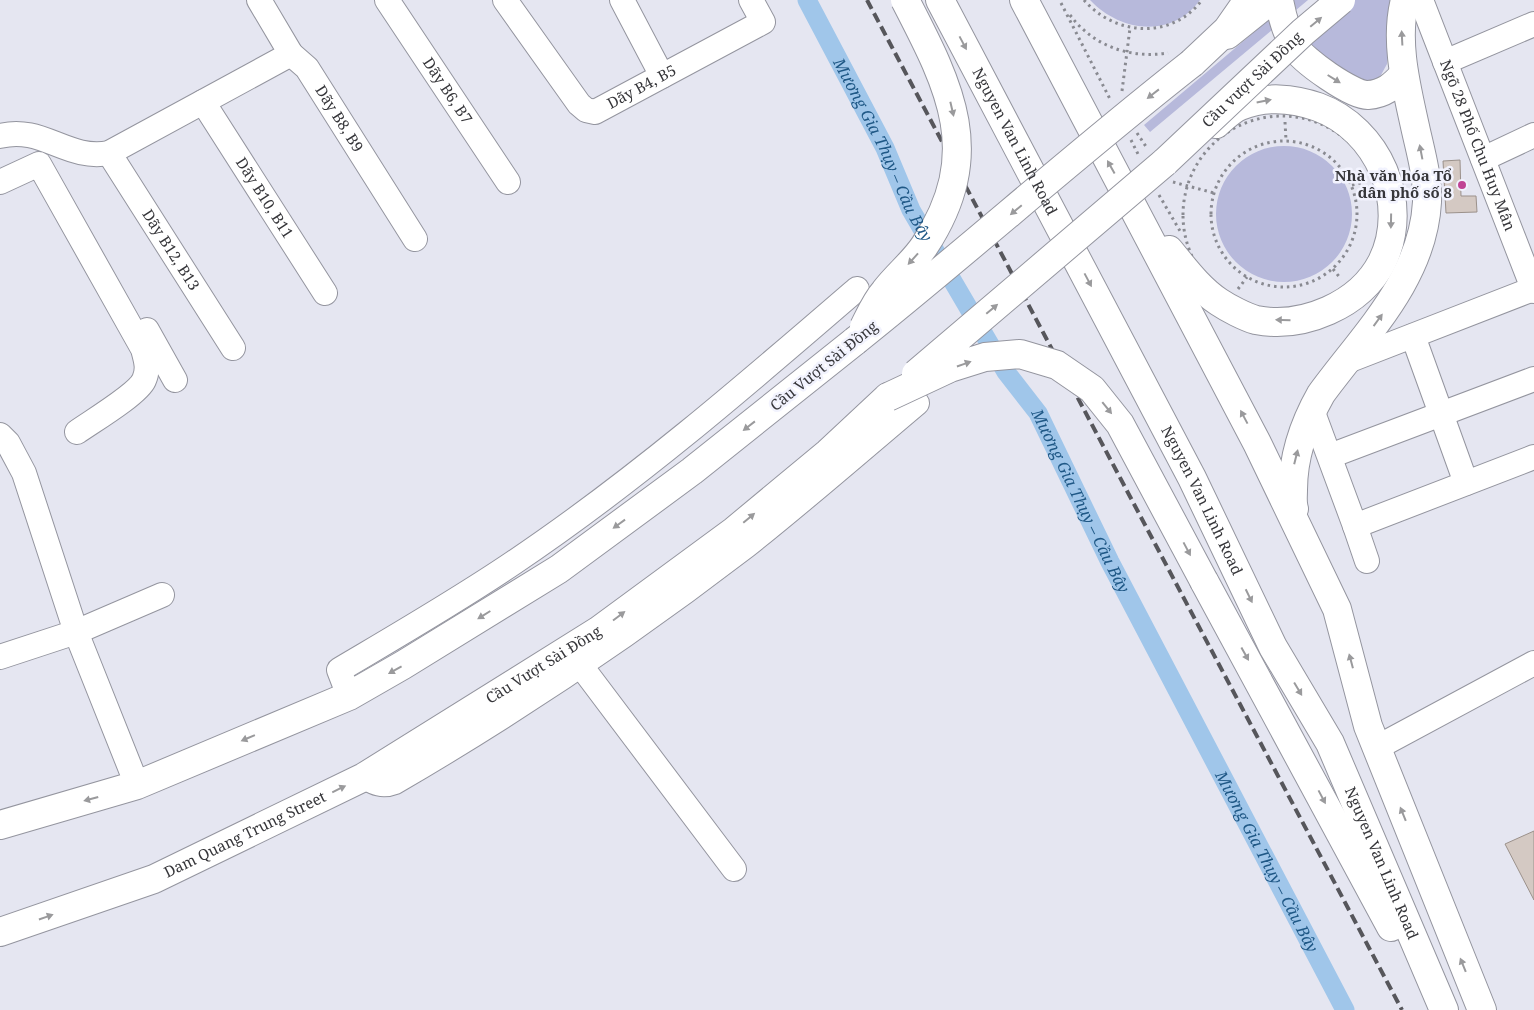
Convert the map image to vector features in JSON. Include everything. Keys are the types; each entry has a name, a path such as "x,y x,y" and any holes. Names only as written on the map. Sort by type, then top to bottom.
{"main road":[{"path":"855,341 883,292 924,246 948,201 958,158 953,108 933,54 905,0"},
{"name":"Nguyen Van Linh Road","path":"940,0 1192,478 1274,647 1330,743 1443,1010"},
{"path":"1024,0 1257,443 1337,609 1368,726 1482,1010"},
{"path":"1043,0 1091,130"},
{"path":"1183,58 1226,30 1248,0"},
{"path":"1183,58 1271,0"},
{"path":"1279,0 1283,22 1296,49 1313,66 1337,82 1366,96 1388,90 1403,75"},
{"name":"Cầu vượt Sài Đồng","path":"1165,162 1303,32 1341,0"},
{"path":"1319,571 1293,505 1293,470 1302,434 1312,410 1345,362 1400,289 1421,242 1427,201 1422,156 1403,75 1402,29 1405,0"},
{"name":"Cầu Vượt Sài Đồng","path":"349,696 559,569 692,471 966,252 1127,114 1183,58"},
{"path":"1132,204 1190,276 1218,301 1255,320 1296,320 1332,311 1362,289 1382,262 1391,229 1391,195 1379,157 1356,128 1330,112 1301,101 1271,99 1240,106 1165,162"},
{"name":"Cầu Vượt Sài Đồng","path":"476,709 598,631 734,531 828,453 888,397 1165,162"},
{"path":"888,397 950,368 985,357 1020,354 1057,365 1092,389 1120,424 1410,964 1443,1010"},
{"path":"0,825 137,784 349,696"},
{"name":"Dam Quang Trung Street","path":"0,932 154,879 364,777 476,709"}],"street":[{"name":"Dãy B8, B9","path":"260,0 292,54 307,68 415,239"},
{"name":"Dãy B6, B7","path":"387,0 508,182"},
{"name":"Dãy B4, B5","path":"505,0 579,104 586,110 594,112 603,109 763,22 752,0"},
{"path":"622,0 662,76"},
{"name":"Ngõ 28 Phố Chu Huy Mân","path":"1421,0 1483,159 1529,264 1534,290"},
{"path":"1445,62 1534,24"},
{"path":"0,182 52,158 109,153 292,54"},
{"name":"Dãy B10, B11","path":"203,102 325,293"},
{"path":"0,136 11,133 34,134 52,158 175,380"},
{"path":"1483,159 1534,135"},
{"name":"Dãy B12, B13","path":"109,153 233,348"},
{"path":"52,158 143,349 147,365 144,381 134,392 77,432"},
{"path":"349,696 339,670 456,600 515,562 601,500 742,388 857,289"},
{"path":"1345,362 1534,290"},
{"path":"1412,336 1466,483"},
{"path":"1330,456 1534,379"},
{"path":"364,777 377,784 386,785 395,782 491,725 581,666 747,544 917,403"},
{"path":"1312,410 1367,561"},
{"path":"0,435 8,443 24,474 76,632 137,784"},
{"path":"1355,526 1534,457"},
{"path":"0,657 76,632 162,596"},
{"path":"1376,748 1534,663"},
{"path":"581,666 734,869"}],"path":[{"path":"1060,0 1082,30 1110,47 1142,55 1183,58"},
{"path":"1084,0 1106,19 1118,25 1143,30 1163,27 1181,19 1202,0"},
{"path":"1285,117 1286,140"},
{"path":"1285,117 1304,119 1322,125 1347,141 1366,162 1380,196 1381,230 1374,254 1361,276 1337,298 1308,312 1292,314 1260,312 1230,299 1205,276 1189,247 1183,217 1188,187 1194,170 1217,141 1232,130 1249,122 1266,118 1285,117"},
{"path":"1286,140 1314,146 1326,153 1346,173 1356,198 1358,224 1355,237 1342,260 1322,277 1311,283 1285,287 1259,283 1236,269 1219,247 1211,220 1214,193 1222,174 1236,158 1259,145 1286,140"},
{"path":"1188,187 1214,193"}],"shaded area":[{"path":"1090,0 1200,0 1188,13 1175,21 1161,26 1146,27 1116,19 1102,11"},
{"path":"1292,0 1308,0 1150,132 1144,125"},
{"path":"1338,0 1393,0 1387,64 1381,75 1371,83 1358,85 1300,55"},
{"path":"1284,146 1310,151 1322,157 1332,166 1341,176 1347,188 1352,214 1347,240 1341,252 1332,262 1322,271 1310,277 1284,282 1258,277 1246,271 1236,262 1227,252 1221,240 1216,214 1221,188 1227,176 1236,166 1246,157 1258,151"}],"building":[{"path":"1460,160 1461,196 1476,196 1477,212 1446,213 1443,161"},
{"path":"1534,831 1534,900 1505,844"}],"waterway":[{"name":"Mương Gia Thụy – Cầu Bây","path":"807,0 885,148 911,210 1006,372 1038,413 1110,562 1345,1010"}],"railway":[{"path":"867,0 1402,1010"}],"place":[{"name":"Nhà văn hóa Tổ dân phố số 8","path":"1462,185"}]}
